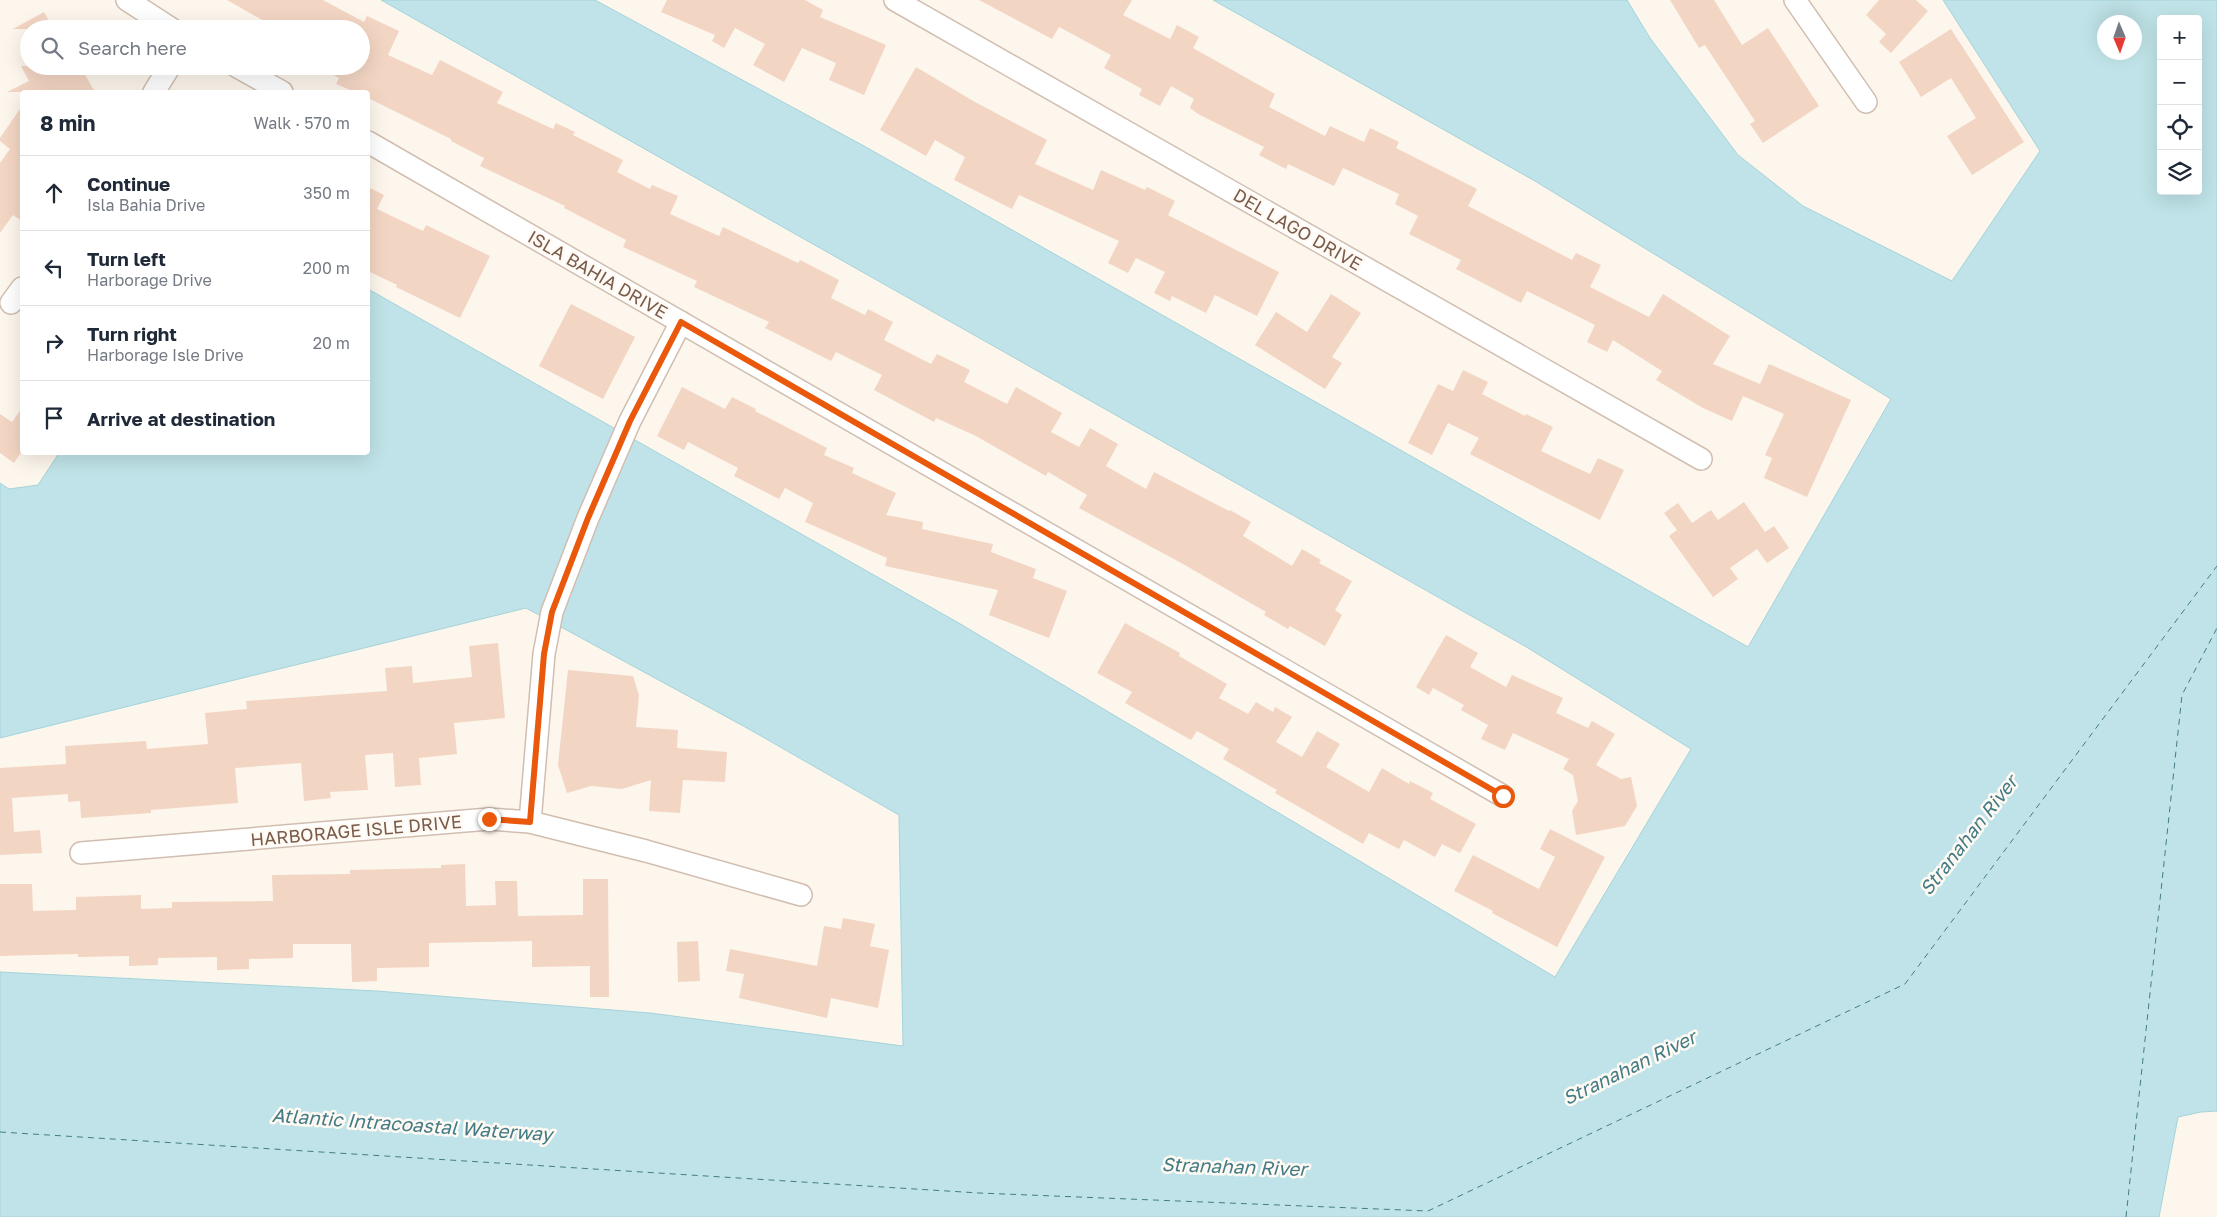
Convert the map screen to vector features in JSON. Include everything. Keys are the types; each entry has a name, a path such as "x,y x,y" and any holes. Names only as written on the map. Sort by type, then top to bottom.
{"street":[{"path":"127,0 158,20"},
{"name":"DEL LAGO DRIVE","path":"894,0 1702,459"},
{"path":"1795,0 1866,102"},
{"path":"155,90 164,75"},
{"path":"252,75 278,90"},
{"name":"ISLA BAHIA DRIVE","path":"370,143 1503,796"},
{"path":"530,822 544,654 552,612 588,518 630,421 681,322"},
{"name":"HARBORAGE ISLE DRIVE","path":"81,853 489,819 530,822 646,851 801,896"}],"water":[{"path":"381,0 595,0 864,146 1748,647 1891,399 1535,181 1213,0 1627,0 1650,38 1738,155 1803,206 1952,281 2040,151 1943,0 2217,0 2217,1111 2178,1117 2159,1217 0,1217 0,972 377,991 650,1013 903,1046 899,815 747,728 526,608 0,738 0,483 9,489 38,485 58,455 370,455 370,290 957,622 1555,977 1691,749 1528,648"}],"building":[{"path":"227,0 323,0 360,20 262,20"},
{"path":"667,0 805,0 823,10 820,17 886,45 864,95 829,80 836,63 802,48 784,82 753,65 765,44 735,28 724,48 712,41 715,35 661,12"},
{"path":"979,0 1132,0 1123,15 1170,39 1177,25 1199,37 1193,48 1275,94 1269,107 1325,136 1330,126 1364,142 1370,128 1399,142 1396,148 1477,189 1468,206 1572,260 1576,253 1601,265 1590,287 1649,317 1663,294 1730,336 1713,364 1760,384 1769,364 1851,400 1807,497 1764,478 1772,458 1765,455 1784,414 1743,396 1732,421 1703,408 1656,380 1662,371 1613,340 1607,352 1587,342 1595,325 1527,291 1521,303 1456,269 1461,260 1409,234 1418,216 1395,204 1399,194 1343,168 1334,186 1288,164 1286,169 1259,155 1264,147 1198,114 1190,108 1194,99 1171,86 1160,106 1139,95 1142,89 1104,68 1111,55 1059,27 1052,39"},
{"path":"1670,0 1714,0 1742,45 1768,28 1819,106 1763,143 1750,124 1755,121 1705,45 1699,48"},
{"path":"1879,0 1916,0 1928,11 1891,53 1879,42 1886,34 1866,15"},
{"path":"44,12 49,20 29,20"},
{"path":"367,16 399,31 388,55 432,75 440,60 503,92 497,103 553,129 556,123 575,132 573,135 623,160 617,172 650,189 652,185 678,196 670,214 719,236 723,227 798,263 800,260 839,280 831,298 865,315 868,309 893,322 884,340 931,364 937,354 970,370 964,382 1007,404 1016,387 1062,413 1051,432 1079,447 1090,428 1118,444 1106,466 1146,489 1154,472 1251,522 1243,536 1292,566 1302,549 1321,560 1319,563 1352,581 1335,610 1342,615 1325,646 1290,626 1288,629 1264,615 1266,612 1183,564 1079,508 1087,495 1048,472 1046,476 974,435 936,418 934,422 874,390 882,375 836,352 831,361 765,328 769,322 694,287 697,281 623,247 626,240 564,208 565,206 480,166 484,158 451,141 451,139 370,99 370,90 350,90 336,84 339,78 334,75 370,75 370,20 365,20"},
{"path":"1951,29 2024,142 1972,175 1947,136 1976,118 1951,78 1921,97 1899,62"},
{"path":"916,67 975,102 1047,140 1035,164 1093,190 1101,170 1145,190 1147,187 1175,201 1168,215 1279,272 1257,316 1215,295 1206,313 1172,296 1170,301 1154,293 1165,272 1136,258 1128,273 1108,263 1119,241 1019,195 1012,209 954,180 965,157 935,140 926,156 880,130"},
{"path":"26,75 85,75 94,90 20,90 20,92 7,92 29,81"},
{"path":"20,109 20,220 13,215 0,233 0,163 10,149 0,141 0,138"},
{"path":"370,188 384,195 377,209 423,231 426,225 490,256 460,318 396,287 397,285 370,272"},
{"path":"1331,294 1361,313 1332,357 1342,363 1325,389 1255,345 1276,312 1307,332"},
{"path":"571,304 635,337 603,399 539,366"},
{"path":"1463,370 1488,382 1482,394 1525,416 1526,414 1553,427 1541,451 1590,474 1598,458 1624,470 1600,520 1470,454 1479,438 1448,423 1432,455 1408,443 1438,384 1453,391"},
{"path":"682,387 725,409 732,397 827,448 824,455 854,468 852,473 896,493 886,515 923,522 922,529 993,544 991,552 1036,569 1033,578 1067,591 1049,638 989,615 998,590 885,566 887,558 805,522 813,503 785,488 779,499 734,476 738,468 688,442 684,450 657,436"},
{"path":"20,411 20,454 14,463 0,453 0,414 12,422"},
{"path":"1744,502 1765,532 1774,526 1789,548 1767,563 1757,549 1730,568 1738,579 1713,597 1669,536 1677,530 1664,513 1678,503 1692,523 1711,510 1718,520"},
{"path":"1125,623 1180,653 1179,656 1227,684 1219,698 1248,714 1256,702 1273,712 1275,707 1292,717 1276,742 1302,757 1317,731 1340,744 1326,767 1369,792 1382,768 1409,784 1410,781 1433,793 1430,799 1476,824 1460,853 1442,844 1435,857 1404,840 1399,849 1369,833 1363,844 1275,793 1277,790 1223,759 1229,749 1197,731 1191,740 1125,703 1132,692 1097,673"},
{"path":"1446,635 1478,653 1470,667 1506,687 1512,675 1563,698 1556,713 1588,728 1592,721 1615,734 1596,765 1621,779 1631,777 1637,806 1625,826 1576,835 1572,811 1578,801 1573,775 1563,769 1569,759 1513,733 1505,750 1481,739 1488,725 1461,710 1464,705 1433,688 1429,695 1416,687"},
{"path":"498,643 505,718 454,723 457,754 419,758 421,785 395,787 393,753 365,755 368,790 330,792 331,798 304,801 301,763 235,768 238,803 151,810 151,813 81,818 80,801 68,802 68,794 12,798 14,832 40,830 42,853 0,855 0,768 66,764 65,746 146,741 147,749 208,744 205,713 247,709 246,701 387,691 385,668 412,666 413,683 472,677 469,646"},
{"path":"568,670 633,676 639,695 636,727 678,730 677,748 727,752 725,782 683,780 680,813 649,811 651,780 622,789 591,786 567,793 558,765"},
{"path":"1550,829 1605,857 1557,947 1454,891 1473,855 1539,889 1555,857 1540,849"},
{"path":"465,864 466,906 496,905 495,881 517,881 518,916 583,915 583,879 608,879 609,997 590,997 590,966 532,967 532,941 429,943 429,967 377,968 377,981 352,982 351,944 293,944 293,958 249,959 249,969 217,970 217,957 158,958 158,965 129,966 129,956 78,957 78,954 0,956 0,884 32,884 33,911 76,910 76,897 141,895 141,909 172,908 172,902 273,901 272,875 350,874 350,870 441,868 441,865"},
{"path":"843,918 875,924 870,946 889,950 878,1008 831,998 827,1018 739,998 744,974 726,971 730,949 817,966 824,926 841,929"},
{"path":"698,941 700,981 678,982 677,942"}],"ferry route":[{"path":"0,1132 979,1193 1428,1211 1905,984 2217,566"},
{"path":"2126,1217 2182,695 2217,628"}],"route":[{"path":"489,819 530,822 544,654 552,612 588,518 630,421 681,322 1503,796"}],"water label":[{"name":"Stranahan River","path":"1968,835"},
{"name":"Stranahan River","path":"1629,1067"},
{"name":"Atlantic Intracoastal Waterway","path":"412,1124"},
{"name":"Stranahan River","path":"1234,1166"}]}
